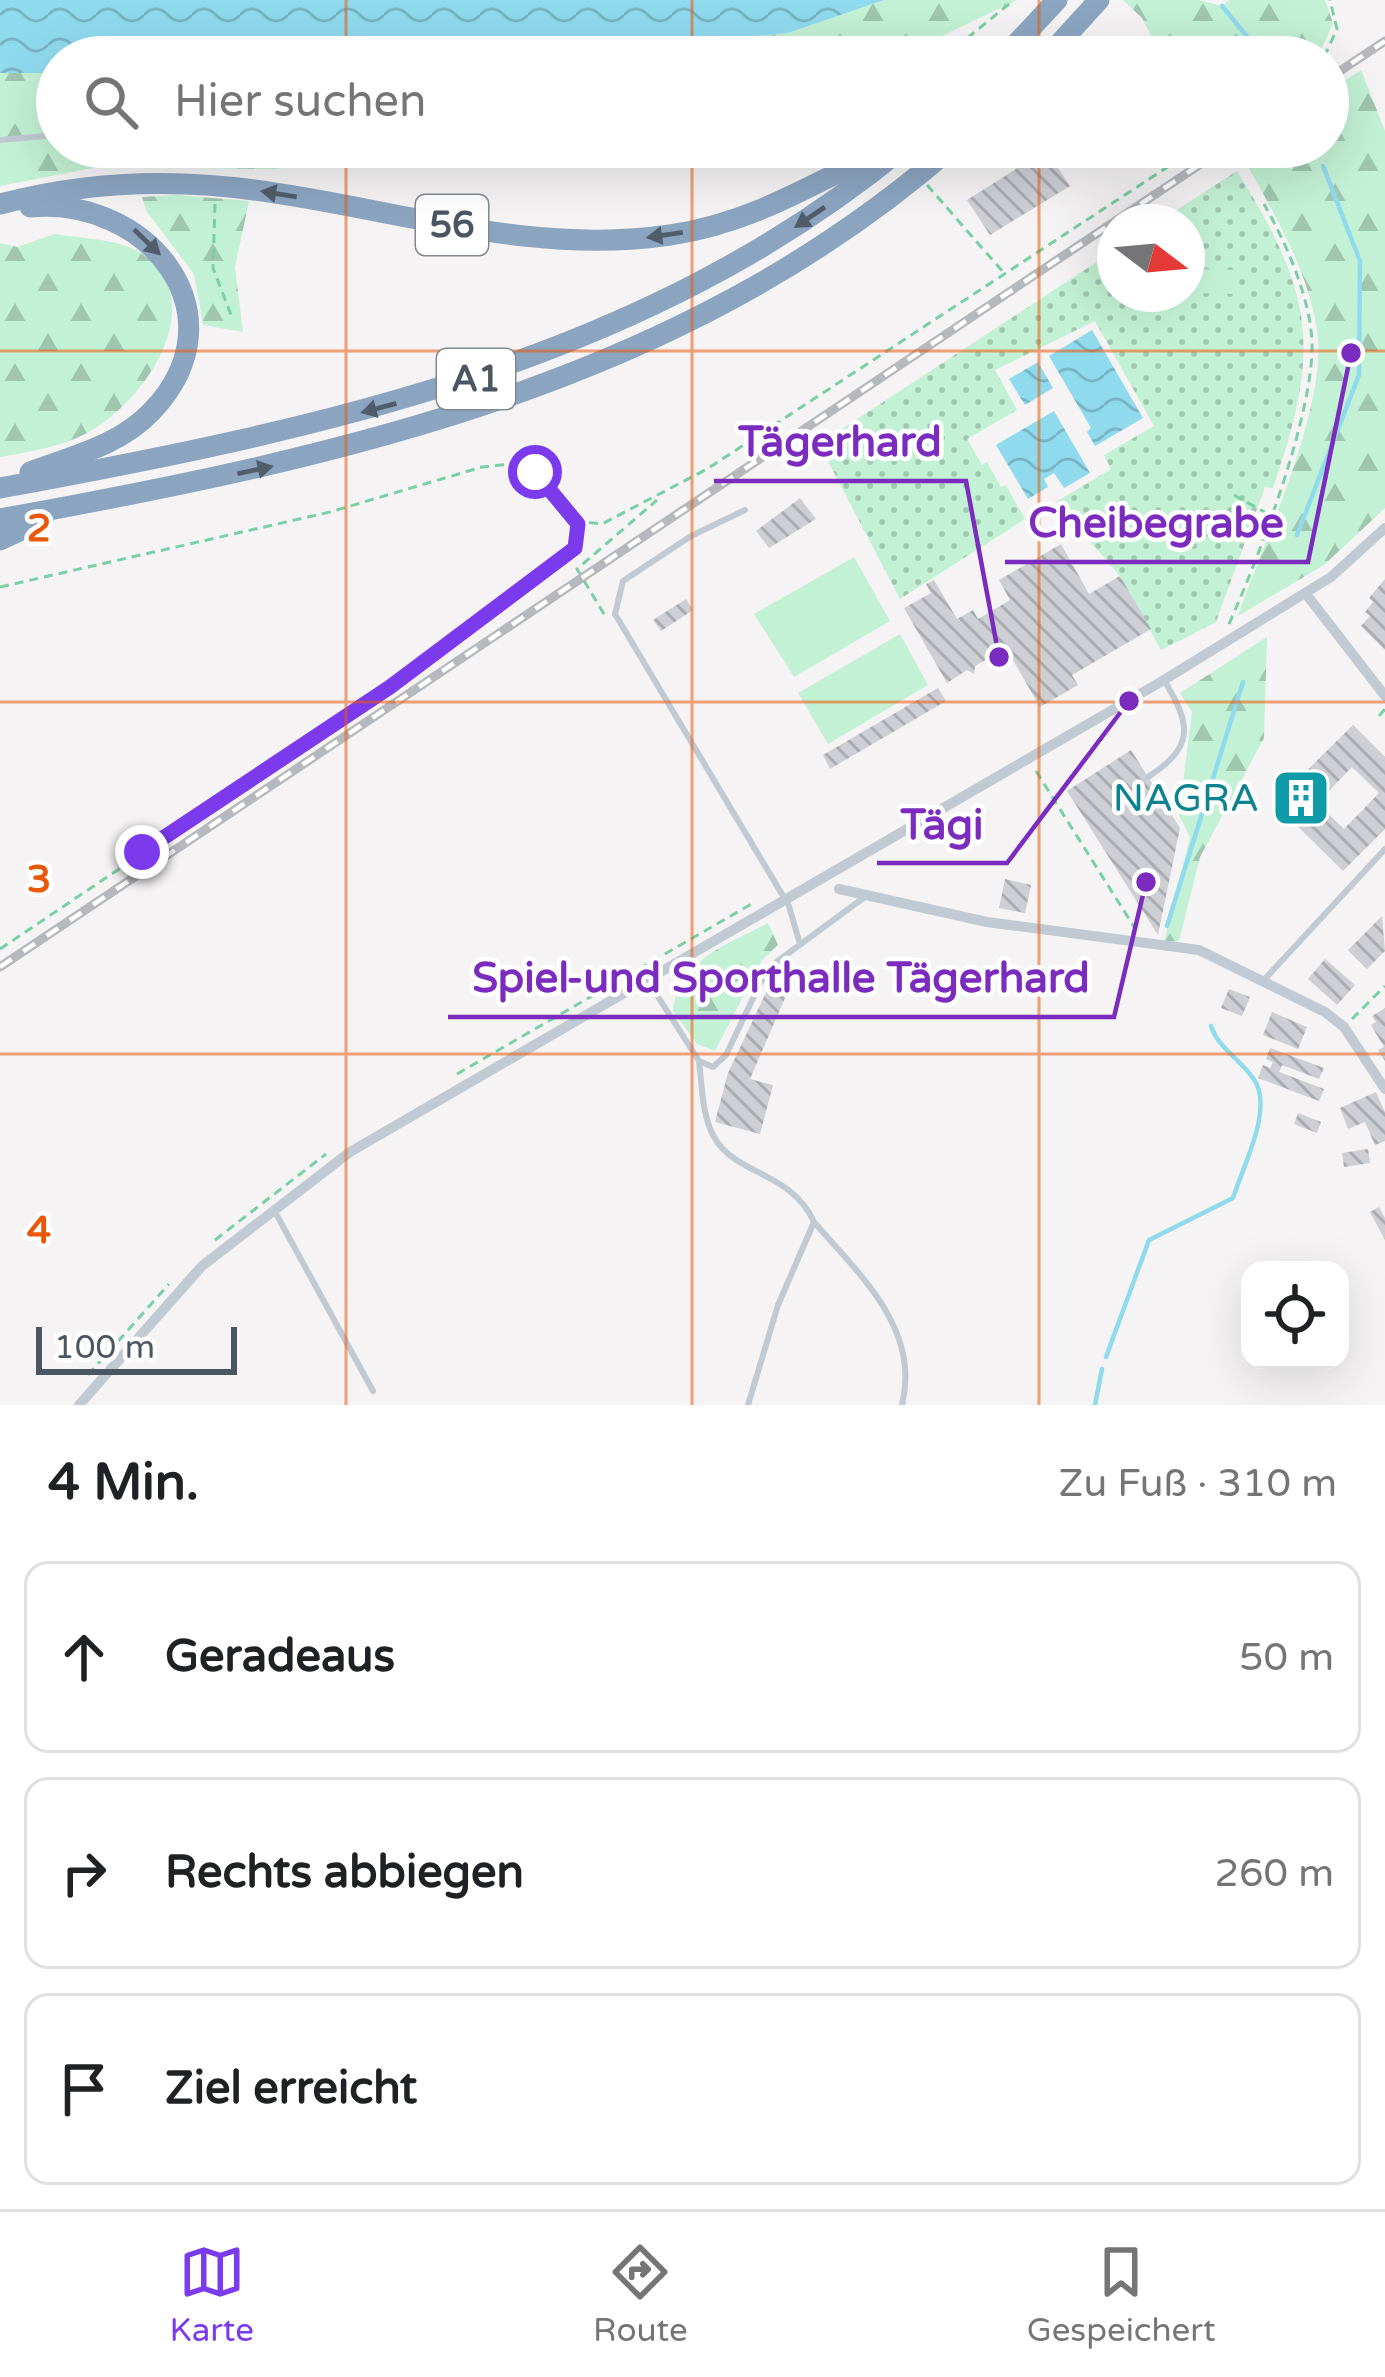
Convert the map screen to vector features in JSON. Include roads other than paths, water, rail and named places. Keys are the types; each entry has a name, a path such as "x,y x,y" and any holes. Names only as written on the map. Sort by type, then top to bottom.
{"highway":[{"path":"1024,36 1057,0"},
{"path":"1066,36 1099,0"},
{"name":"56","path":"0,204 86,186 191,184 286,194 495,232 624,240 748,217 847,168"},
{"name":"A1","path":"0,486 332,420 556,350 735,264 874,168"},
{"name":"A1","path":"0,519 375,441 584,372 766,281 858,221 925,168"},
{"path":"0,213 63,206 129,225 172,272 186,325 176,377 143,420 115,440 0,486"},
{"path":"0,539 72,506"}],"street":[{"path":"79,1405 162,1306 272,1208 350,1152 1306,595 1385,528"},
{"path":"1306,595 1385,696"},
{"path":"839,889 987,922 1198,950 1325,1012 1344,1027 1385,1090"}],"lane":[{"path":"0,140 36,136"},
{"path":"745,510 691,536 623,581 615,614 783,898 799,941"},
{"path":"1148,777 1178,757 1182,746 1181,710 1164,680"},
{"path":"1263,981 1385,849"},
{"path":"698,1061 713,1067 726,1055 767,969 799,941 875,894"},
{"path":"646,978 698,1061 709,1126 720,1145 794,1191 890,1316 902,1348 902,1405"},
{"path":"272,1208 373,1391"},
{"path":"748,1405 778,1305 814,1222"}],"water":[{"path":"0,0 884,0 788,33 757,36 36,36 36,73 0,73"},
{"path":"1092,330 1143,418 1095,446 1087,432 1091,428 1049,356"},
{"path":"1038,362 1053,388 1025,405 1009,379"},
{"path":"1054,411 1090,473 1064,488 1054,473 1044,479 1048,487 1028,499 996,445"}],"waterway":[{"path":"1222,6 1247,36"},
{"path":"1297,535 1359,375 1360,261 1324,168"},
{"path":"1167,926 1243,682"},
{"path":"1106,1357 1149,1240 1233,1198 1255,1137 1259,1090 1211,1026"},
{"path":"1095,1405 1102,1369"}],"railway":[{"path":"1349,65 1385,41"},
{"path":"0,967 1195,168"}],"place":[{"name":"Cheibegrabe","path":"1351,353"},
{"name":"Tägerhard","path":"999,657"},
{"name":"Tägi","path":"1129,701"},
{"name":"NAGRA","path":"1301,798"},
{"name":"Spiel-und Sporthalle Tägerhard","path":"1146,882"}]}
